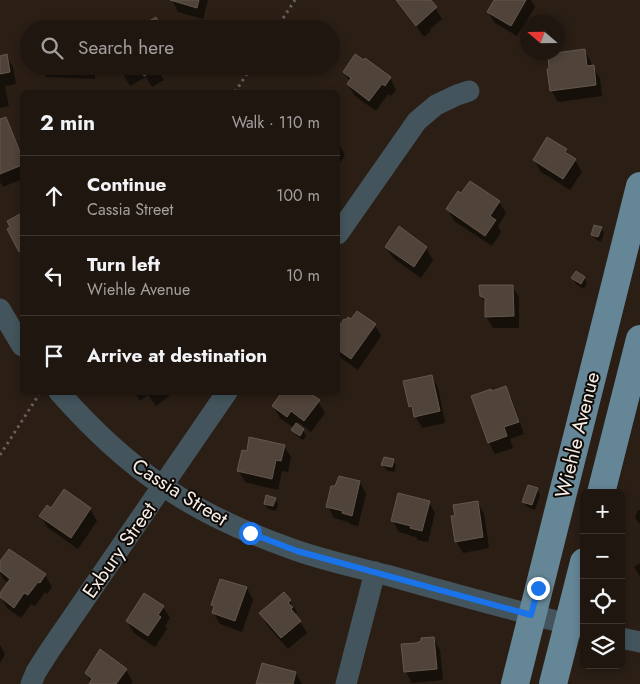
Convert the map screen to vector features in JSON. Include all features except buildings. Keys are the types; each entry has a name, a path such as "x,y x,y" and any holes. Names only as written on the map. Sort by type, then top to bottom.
{"main road":[{"name":"Wiehle Avenue","path":"515,684 640,186"},
{"name":"Wiehle Avenue","path":"602,489 640,339"},
{"path":"553,684 576,626 582,579"}],"street":[{"path":"340,231 417,121 436,105 469,91"},
{"path":"0,309 20,343"},
{"name":"Cassia Street","path":"62,395 83,419 120,454 163,486 206,512 250,533 297,551 576,626"},
{"name":"Exbury Street","path":"31,684 50,650 225,395"},
{"path":"346,684 375,572"},
{"path":"625,639 640,642"}],"path":[{"path":"282,20 295,0"},
{"path":"236,90 246,75"},
{"path":"0,456 38,395"}],"route":[{"path":"250,533 297,551 531,615 538,588"}]}
